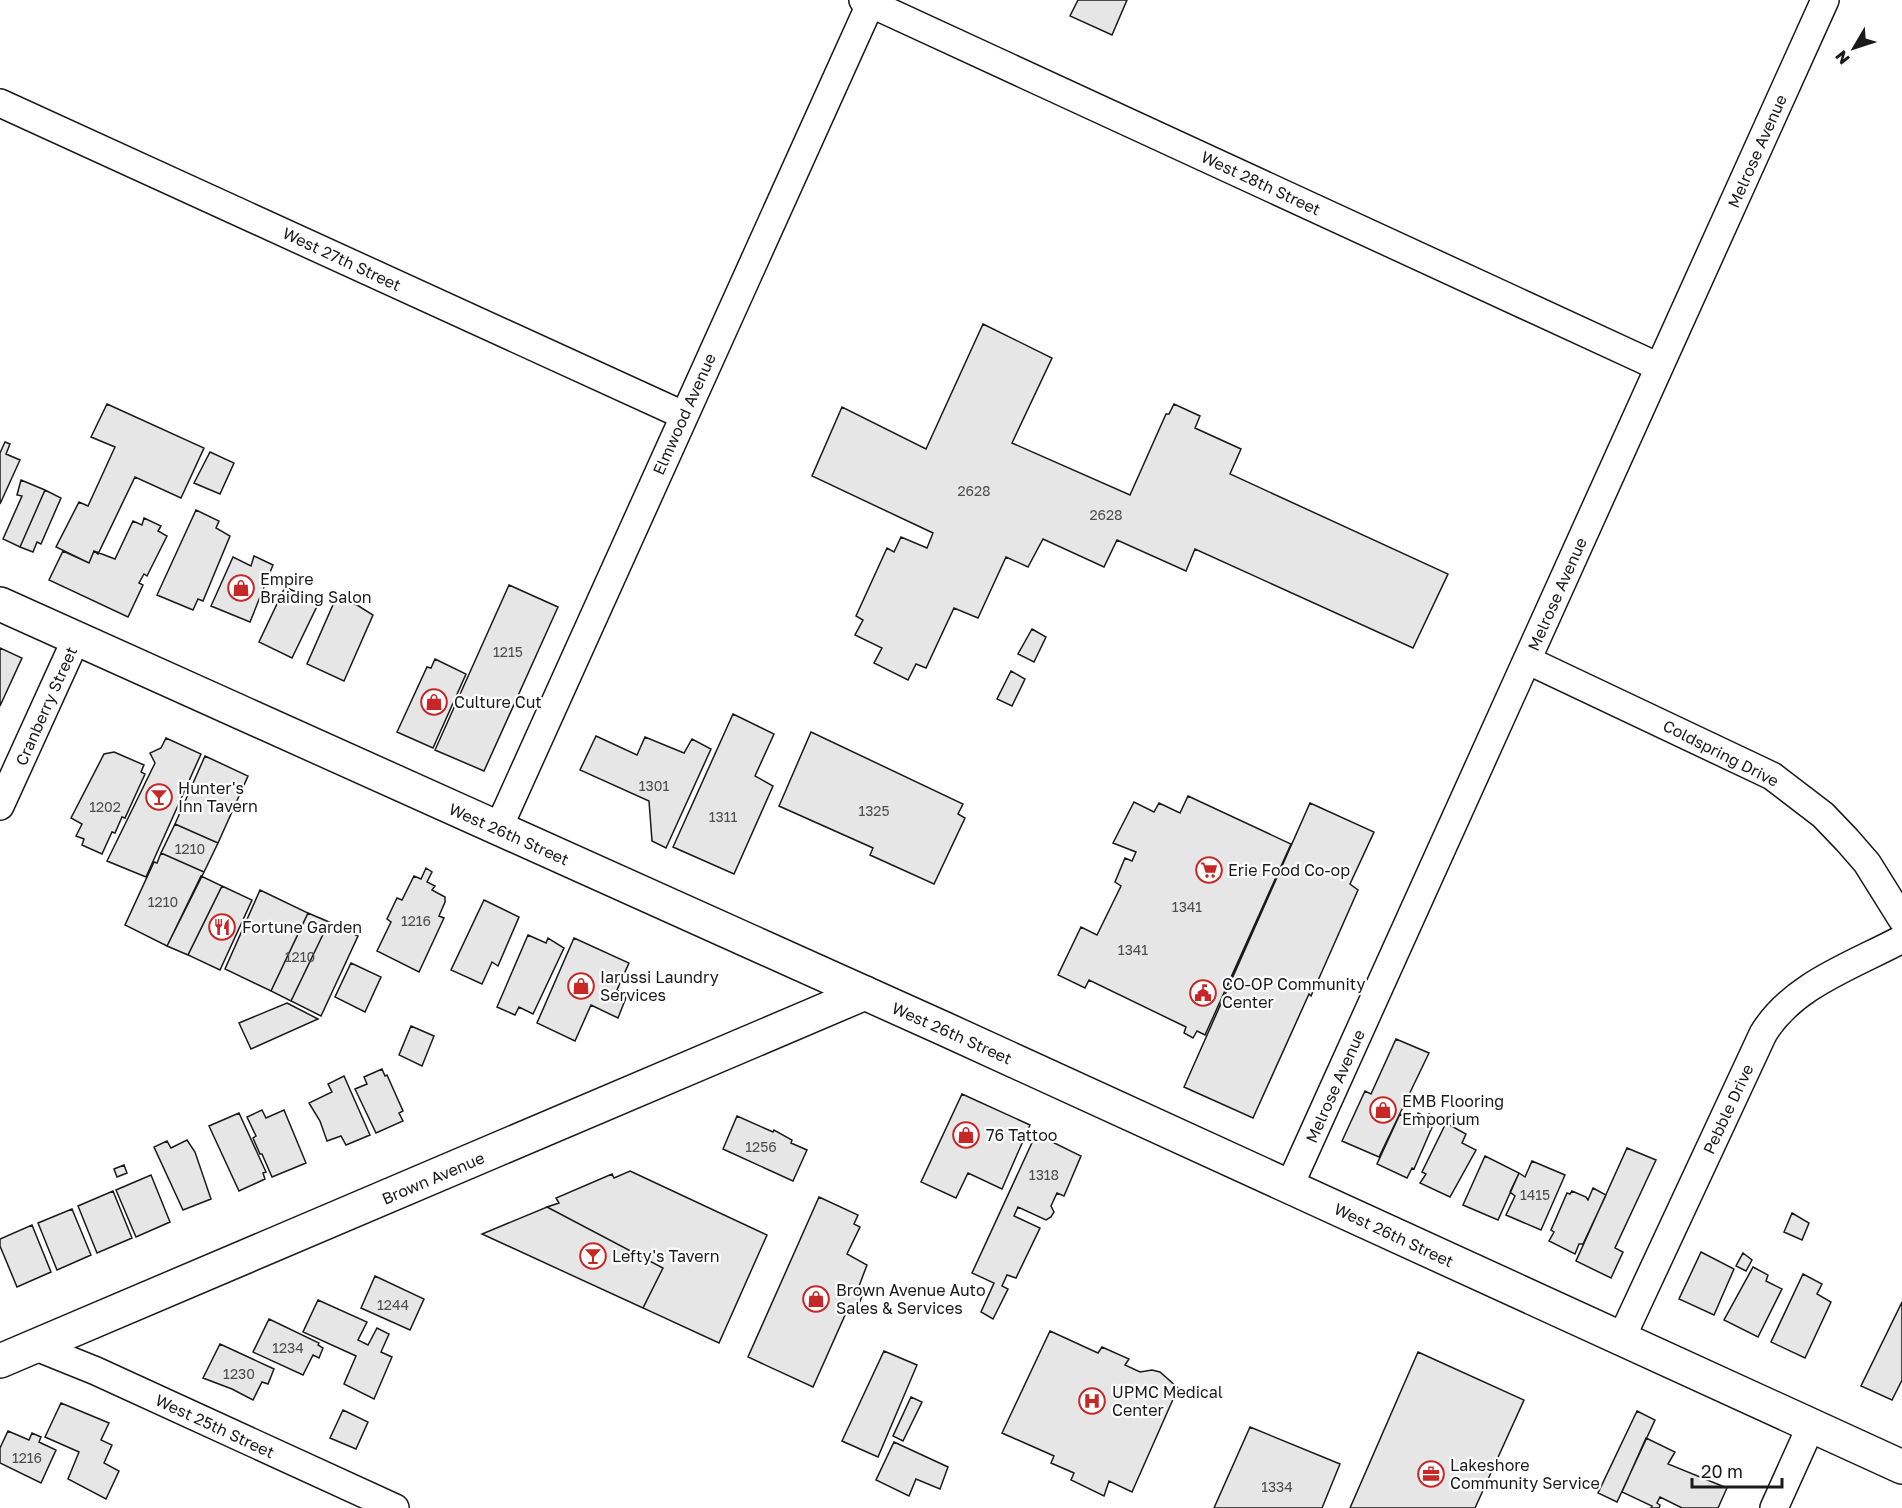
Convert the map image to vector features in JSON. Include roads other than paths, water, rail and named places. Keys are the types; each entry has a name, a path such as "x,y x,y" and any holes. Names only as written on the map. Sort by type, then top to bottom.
{"main road":[{"name":"West 26th Street","path":"0,604 865,993 1902,1467"},
{"name":"Brown Avenue","path":"0,1361 865,993"}],"street":[{"name":"Melrose Avenue","path":"1289,1187 1825,0"},
{"name":"West 28th Street","path":"869,1 1659,367"},
{"name":"Elmwood Avenue","path":"498,829 869,1"},
{"name":"West 27th Street","path":"0,103 684,415"},
{"name":"Cranberry Street","path":"0,806 76,639"},
{"name":"Coldspring Drive","path":"1527,660 1773,776 1823,815 1847,840 1867,863 1902,919"},
{"name":"Pebble Drive","path":"1621,1339 1773,1017 1800,993 1902,939"},
{"name":"West 25th Street","path":"34,1346 96,1371 394,1508"},
{"path":"1774,1508 1811,1426"}],"place":[{"name":"Empire Braiding Salon","path":"241,588"},
{"name":"Culture Cut","path":"434,702"},
{"name":"Hunter's Inn Tavern","path":"159,797"},
{"name":"Erie Food Co-op","path":"1209,870"},
{"name":"Fortune Garden","path":"222,927"},
{"name":"Iarussi Laundry Services","path":"581,986"},
{"name":"CO-OP Community Center","path":"1203,993"},
{"name":"EMB Flooring Emporium","path":"1383,1110"},
{"name":"76 Tattoo","path":"966,1135"},
{"name":"Lefty's Tavern","path":"593,1256"},
{"name":"Brown Avenue Auto Sales & Services","path":"816,1299"},
{"name":"UPMC Medical Center","path":"1092,1401"},
{"name":"Lakeshore Community Service","path":"1431,1474"}]}
